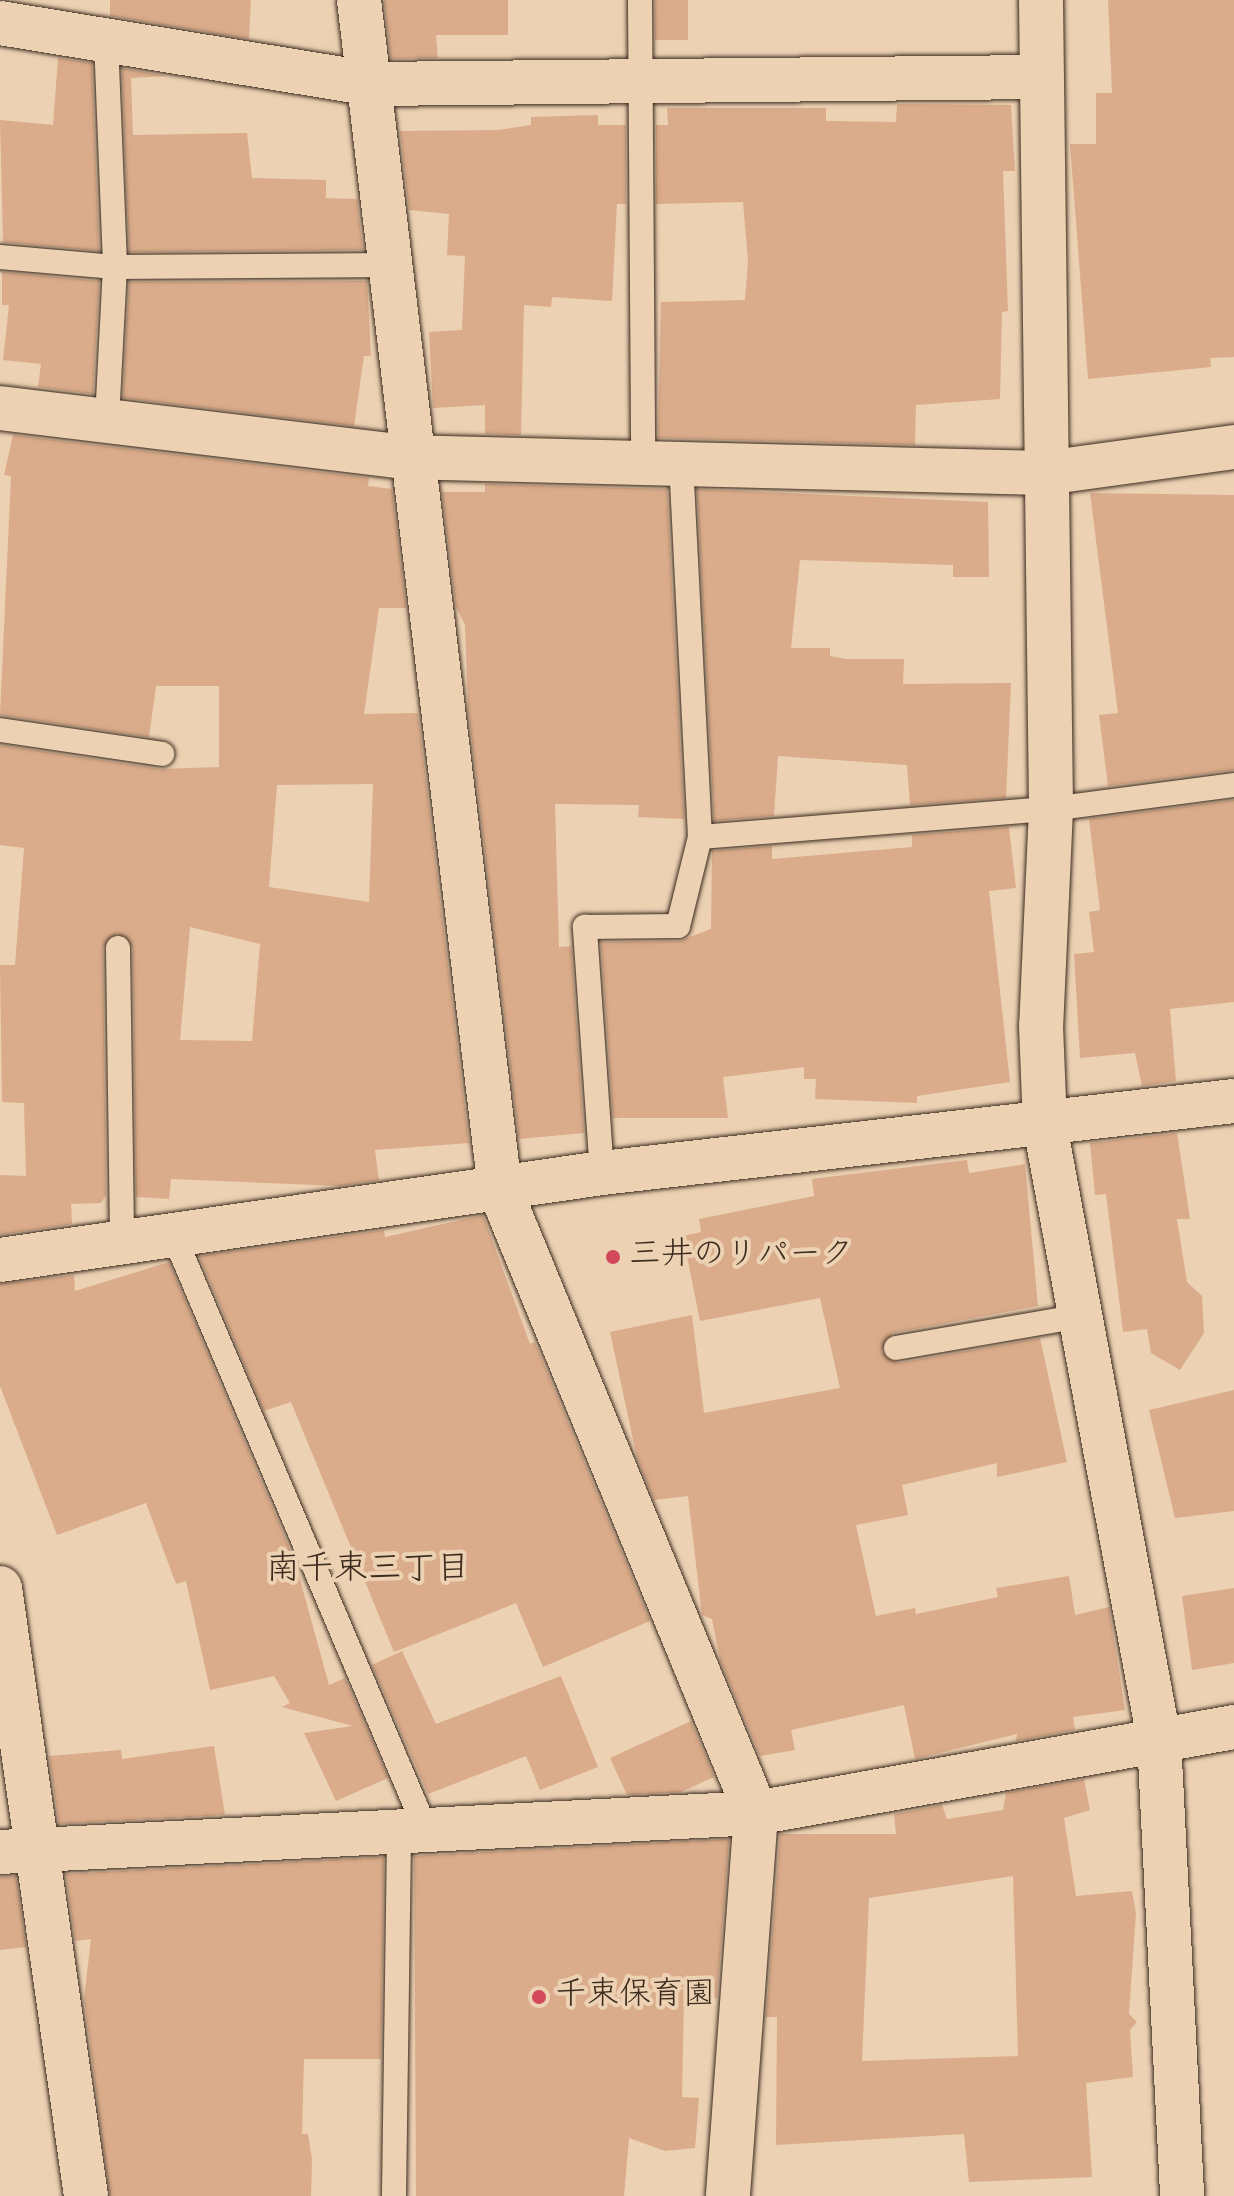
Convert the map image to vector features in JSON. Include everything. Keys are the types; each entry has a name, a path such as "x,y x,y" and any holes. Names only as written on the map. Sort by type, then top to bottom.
{"street":[{"path":"359,0 396,265 415,457 500,1190 756,1813 728,2196"},
{"path":"1041,0 1051,809 1041,1026 1045,1126 1159,1739 1182,2196"},
{"path":"0,23 371,84 1040,77"},
{"path":"0,408 415,457 1045,473 1234,447"},
{"path":"0,1260 602,1173 1045,1126 1234,1101"},
{"path":"0,1588 18,1850 86,2196"},
{"path":"18,1850 756,1813 1234,1727"}],"lane":[{"path":"602,1173 585,927 678,926 700,837 662,463 640,81 640,0"},
{"path":"106,40 115,267 107,419"},
{"path":"0,257 115,267 396,265"},
{"path":"0,730 162,754"},
{"path":"700,837 1051,809 1234,785"},
{"path":"118,948 122,1242"},
{"path":"174,1236 412,1828 394,2196"},
{"path":"896,1348 1082,1316"}],"building":[{"path":"110,0 251,0 249,39 110,16"},
{"path":"384,0 508,0 508,35 436,35 438,58 391,59"},
{"path":"655,0 688,0 688,40 655,40"},
{"path":"1108,0 1234,0 1234,357 1210,358 1211,367 1088,379 1070,144 1096,144 1096,93 1112,93"},
{"path":"58,58 92,63 99,251 3,242 0,120 53,125"},
{"path":"122,68 167,76 131,78 133,135 247,133 252,178 326,180 326,198 357,199 363,250 129,252"},
{"path":"897,104 1011,105 1015,171 1003,171 1008,311 1002,312 1000,399 916,405 915,445 658,438 661,302 745,300 748,261 743,202 656,204 656,125 668,125 667,108 826,108 826,121 896,122"},
{"path":"598,115 598,125 626,125 626,204 617,204 612,301 552,297 551,307 524,305 521,435 485,434 485,405 433,408 429,332 462,330 465,256 447,255 449,214 409,210 400,131 498,130 531,125 531,117"},
{"path":"2,272 99,281 93,394 38,387 41,364 3,360 9,305 2,305"},
{"path":"367,281 371,356 364,356 354,426 123,398 129,282"},
{"path":"13,435 369,478 368,486 392,489 406,608 379,608 364,714 418,713 469,1143 375,1150 379,1180 340,1186 171,1179 169,1199 136,1197 133,948 117,933 103,948 106,1195 101,1203 71,1204 72,1224 0,1235 0,1175 26,1176 24,1103 2,1102 0,965 15,965 24,848 0,845 0,745 160,769 219,767 219,686 156,686 149,737 0,715 11,476 4,475","holes":["373,784 369,902 269,887 277,785","190,927 260,944 252,1041 180,1040"]},
{"path":"485,484 667,489 684,819 638,817 639,805 555,804 559,947 571,946 584,1133 519,1139 468,708 465,625 456,607 442,492 485,492"},
{"path":"697,489 988,502 989,577 953,577 953,565 800,560 791,648 830,648 830,656 846,659 904,659 903,684 1011,683 1006,798 910,805 907,765 778,756 774,816 714,821"},
{"path":"1090,493 1234,495 1234,770 1108,786 1099,715 1118,713"},
{"path":"1234,800 1234,1002 1170,1009 1176,1081 1142,1086 1135,1053 1080,1058 1074,954 1094,952 1089,912 1100,910 1089,819"},
{"path":"1009,827 1016,888 989,891 1010,1082 917,1096 917,1103 815,1099 816,1079 804,1079 804,1067 723,1077 728,1118 613,1118 601,942 679,941 711,929 712,851 772,846 772,859 912,847 912,835"},
{"path":"1177,1133 1190,1219 1177,1219 1187,1282 1202,1296 1204,1333 1180,1370 1151,1353 1147,1329 1123,1332 1106,1194 1095,1195 1090,1143"},
{"path":"967,1160 969,1173 1025,1164 1038,1306 893,1333 881,1351 899,1363 1040,1338 1067,1462 997,1477 997,1463 902,1485 908,1515 856,1525 876,1616 915,1608 916,1614 998,1597 996,1588 1069,1576 1075,1615 1109,1607 1125,1710 1073,1717 1075,1730 1016,1741 1017,1734 915,1759 904,1705 791,1730 795,1750 760,1756 720,1660 712,1619 702,1615 688,1496 654,1500 637,1458 610,1332 692,1315 704,1413 840,1388 820,1298 700,1321 683,1236 701,1232 699,1219 814,1196 812,1179"},
{"path":"483,1215 530,1344 535,1342 650,1621 543,1667 516,1603 394,1652 291,1402 264,1411 199,1256 384,1230 385,1237"},
{"path":"169,1262 295,1561 329,1685 345,1678 388,1778 336,1801 304,1733 353,1726 282,1707 290,1703 274,1676 210,1690 186,1581 176,1584 146,1503 57,1535 0,1386 0,1284 74,1275 75,1291"},
{"path":"1234,1390 1234,1511 1175,1518 1149,1410"},
{"path":"1234,1588 1234,1663 1192,1670 1182,1596"},
{"path":"402,1651 436,1724 561,1676 598,1767 540,1790 526,1756 428,1794 372,1665"},
{"path":"691,1721 714,1777 681,1792 627,1795 610,1758"},
{"path":"214,1746 225,1815 59,1824 49,1756 121,1750 122,1759"},
{"path":"1084,1779 1090,1810 1064,1818 1076,1896 1132,1891 1136,1913 1129,2014 1137,2022 1130,2030 1133,2077 1086,2083 1092,2177 969,2182 964,2134 776,2145 777,2017 766,2017 780,1834 896,1834 894,1814 942,1805 947,1819 1003,1810 1006,1793","holes":["1013,1876 1018,2056 862,2061 869,1898"]},
{"path":"729,1839 717,1998 684,1999 682,2097 699,2098 695,2148 665,2151 629,2138 624,2196 416,2196 414,1856"},
{"path":"384,1857 381,2059 304,2059 302,2134 308,2134 312,2159 311,2196 110,2196 84,1999 91,1939 75,1941 66,1874"},
{"path":"16,1876 26,1947 0,1950 0,1877"}],"place":[{"name":"三井のリパーク","path":"613,1257"},
{"name":"千束保育園","path":"539,1997"}],"district":[{"name":"南千束三丁目","path":"368,1572"}]}
